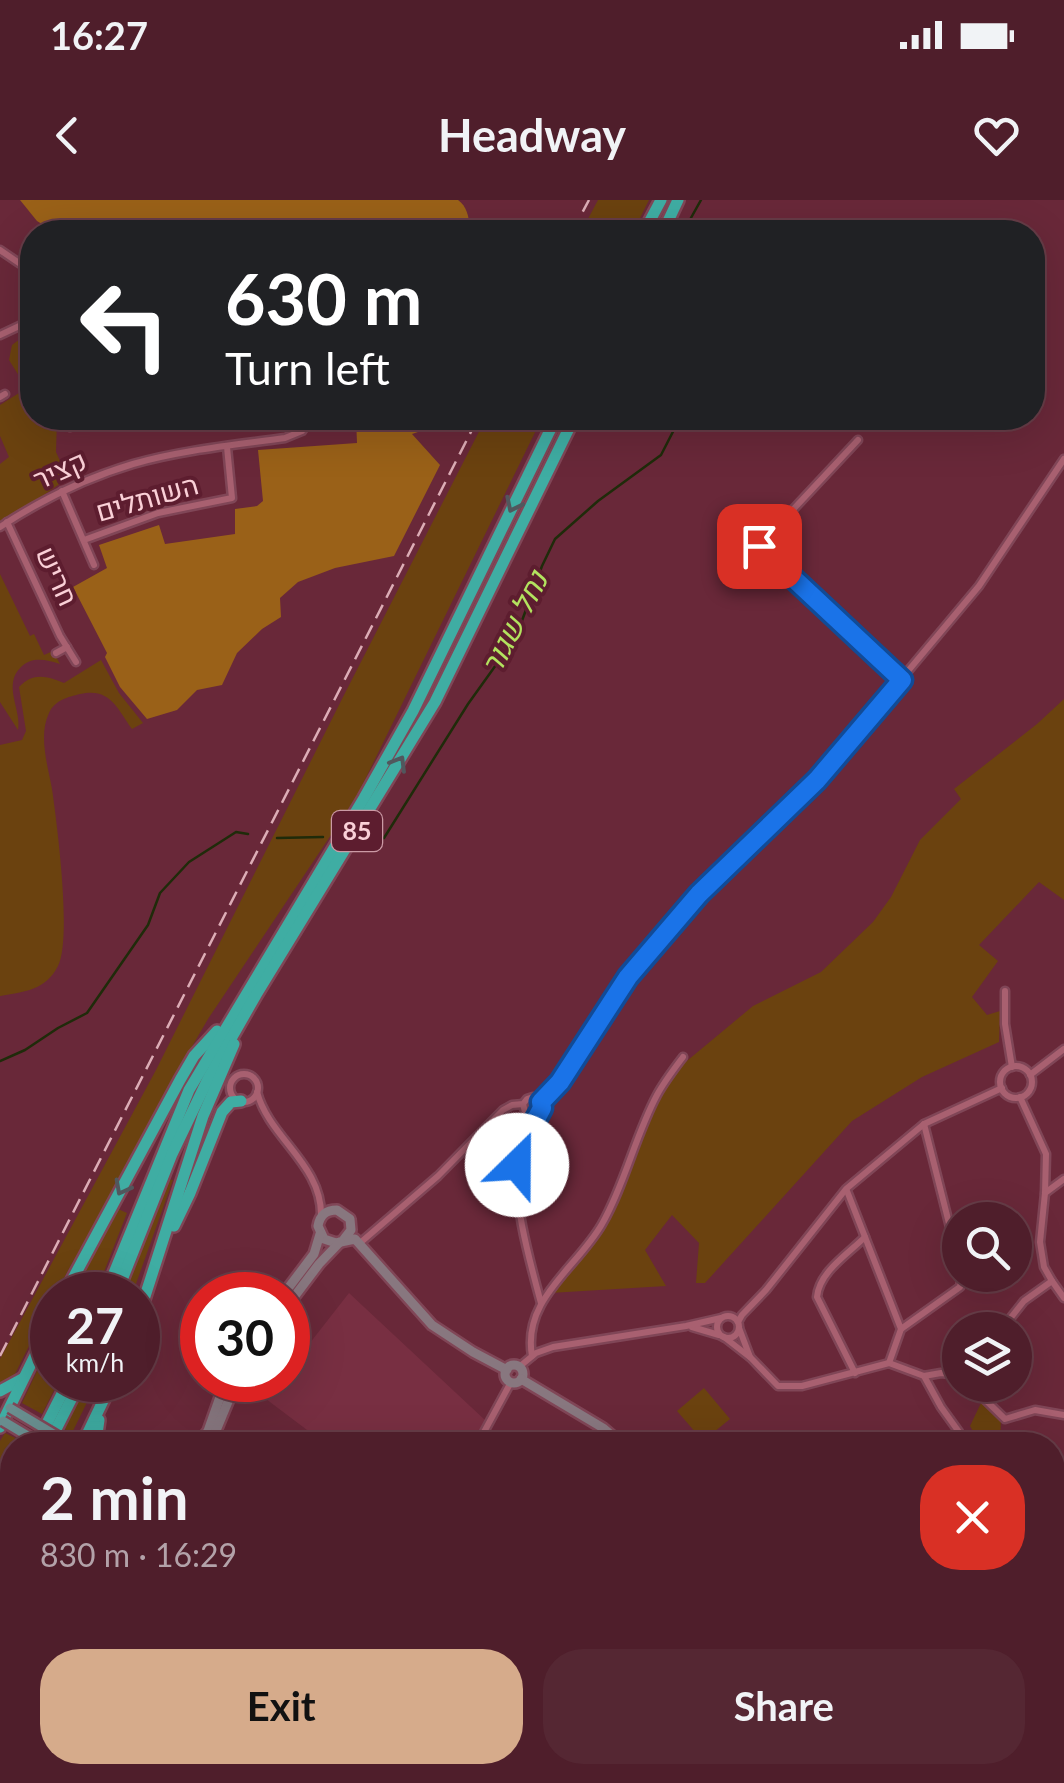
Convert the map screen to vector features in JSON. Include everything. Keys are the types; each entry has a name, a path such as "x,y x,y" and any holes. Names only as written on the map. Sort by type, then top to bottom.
{"highway":[{"name":"85","path":"114,1272 189,1090 412,711 550,430"},
{"name":"85","path":"125,1272 184,1126 208,1078 435,702 568,430"},
{"path":"153,1272 203,1116 256,994"},
{"path":"76,1272 194,1056 233,1013"},
{"path":"160,1252 184,1208 222,1112 231,1102 244,1101"},
{"path":"1,1424 30,1368"},
{"path":"0,1391 26,1376"},
{"path":"47,1432 60,1402"},
{"path":"50,1432 68,1402"},
{"path":"88,1432 103,1402"},
{"path":"97,1432 105,1402"}],"main road":[{"path":"300,1272 314,1254 320,1218 337,1210 346,1214 363,1242 432,1326 507,1370"},
{"path":"310,1277 349,1234 351,1224"},
{"path":"320,1234 328,1242 363,1242"},
{"path":"507,1370 519,1367 522,1371 516,1381"},
{"path":"507,1370 506,1377 608,1432"},
{"path":"207,1432 218,1402"},
{"path":"215,1432 228,1402"},
{"path":"10,1408 50,1432"}],"street":[{"name":"קציר","path":"4,524 62,491 132,464 292,436 302,430"},
{"path":"858,440 759,546 902,680"},
{"name":"השותלים","path":"84,540 158,513 232,498 227,447"},
{"path":"541,1102 560,1082 628,977 699,894 817,780 979,586 1064,459"},
{"name":"השותלים","path":"62,491 94,564"},
{"name":"חריש","path":"4,524 76,662"},
{"name":"חריש","path":"56,653 67,647"},
{"path":"1005,991 1005,1024 1012,1067"},
{"path":"1030,1074 1064,1049"},
{"path":"532,1356 530,1344 537,1311 600,1228 656,1098 683,1057"},
{"path":"1012,1067 1030,1074"},
{"path":"1012,1067 1001,1078 1002,1088 1011,1097 1020,1097 1030,1088 1030,1074"},
{"path":"269,1118 231,1092 237,1076 254,1077 269,1118 318,1192 320,1218"},
{"path":"686,1326 734,1336 742,1315 846,1190 924,1124 1002,1088"},
{"path":"244,1101 258,1092"},
{"path":"1020,1097 1046,1154 1040,1242 1044,1267 1064,1298"},
{"path":"363,1242 423,1190 504,1110 536,1098 542,1108 518,1154 516,1179 541,1304"},
{"path":"523,1104 527,1114 538,1114"},
{"path":"924,1124 944,1202"},
{"path":"1045,1193 1064,1179"},
{"path":"846,1190 901,1329"},
{"path":"318,1192 337,1210"},
{"path":"856,1373 817,1297 823,1277 865,1237"},
{"path":"1015,1312 1052,1280"},
{"path":"766,1290 724,1317 716,1327 778,1386 802,1386 889,1364 924,1376 942,1373"},
{"path":"889,1364 901,1329 953,1292"},
{"path":"519,1367 552,1347 732,1316 751,1358"},
{"path":"924,1376 959,1432"},
{"path":"485,1432 516,1381"},
{"path":"988,1402 1005,1419 1035,1410 1064,1415"}],"shaded area":[{"path":"20,200 458,200 469,220 36,220"},
{"path":"598,200 649,200 639,220 587,220"},
{"path":"20,339 20,430 57,430 56,452 68,478 0,526 0,464 9,457 0,436 0,405 19,393 19,376 9,360 12,345"},
{"path":"356,430 424,430 412,434 440,465 394,556 335,568 298,582 280,598 281,617 237,653 222,685 197,690 177,710 147,719 120,687 73,587 107,568 99,545 159,525 165,544 235,534 235,509 257,506 263,501 258,450 357,443"},
{"path":"480,430 536,430 357,796 208,1019 67,1272 47,1272 156,1070"},
{"path":"0,574 30,636 34,634 44,655 53,651 60,664 35,660 16,674 13,690 18,730 0,702"},
{"path":"101,660 119,693 143,723 132,729 112,701 90,693 62,700 49,713 44,741 62,880 62,952 53,974 41,985 0,996 0,745 22,740 26,731 19,687 24,682 40,677 64,683"},
{"path":"1064,699 1064,900 1039,882 979,945 998,961 972,997 987,1015 1000,1011 999,1042 922,1077 852,1121 705,1283 696,1283 699,1243 672,1215 645,1250 666,1286 550,1293 607,1214 658,1097 682,1065 753,1006 821,972 873,922 891,897 920,840 961,799 954,789"},
{"path":"165,1179 173,1180 140,1272 130,1272"},
{"path":"118,1209 127,1213 104,1272 85,1272"},
{"path":"349,1293 486,1421 479,1432 310,1432 270,1402 310,1402 310,1343"},
{"path":"30,1303 30,1344 15,1374 0,1383 0,1359"},
{"path":"30,1386 30,1402 48,1402 42,1414 22,1403"},
{"path":"704,1388 730,1419 714,1432 695,1432 677,1411"},
{"path":"76,1402 87,1402 72,1432 63,1428"},
{"path":"983,1402 1001,1419 1000,1432 973,1432 970,1426"}],"waterway":[{"name":"נחל שגור","path":"690,220 701,200"},
{"name":"נחל שגור","path":"367,839 384,838 468,704 516,637 555,539 598,501 661,455 674,430"},
{"name":"נחל שגור","path":"0,1061 87,1013 148,925 160,893 189,862 236,832 248,834"},
{"name":"נחל שגור","path":"277,838 323,837"}],"railway":[{"path":"578,220 589,200"},
{"path":"0,1356 472,430"}],"route":[{"path":"517,1165 518,1154 542,1108 541,1102 570,1069 628,977 699,894 817,780 902,680 759,546"}]}
